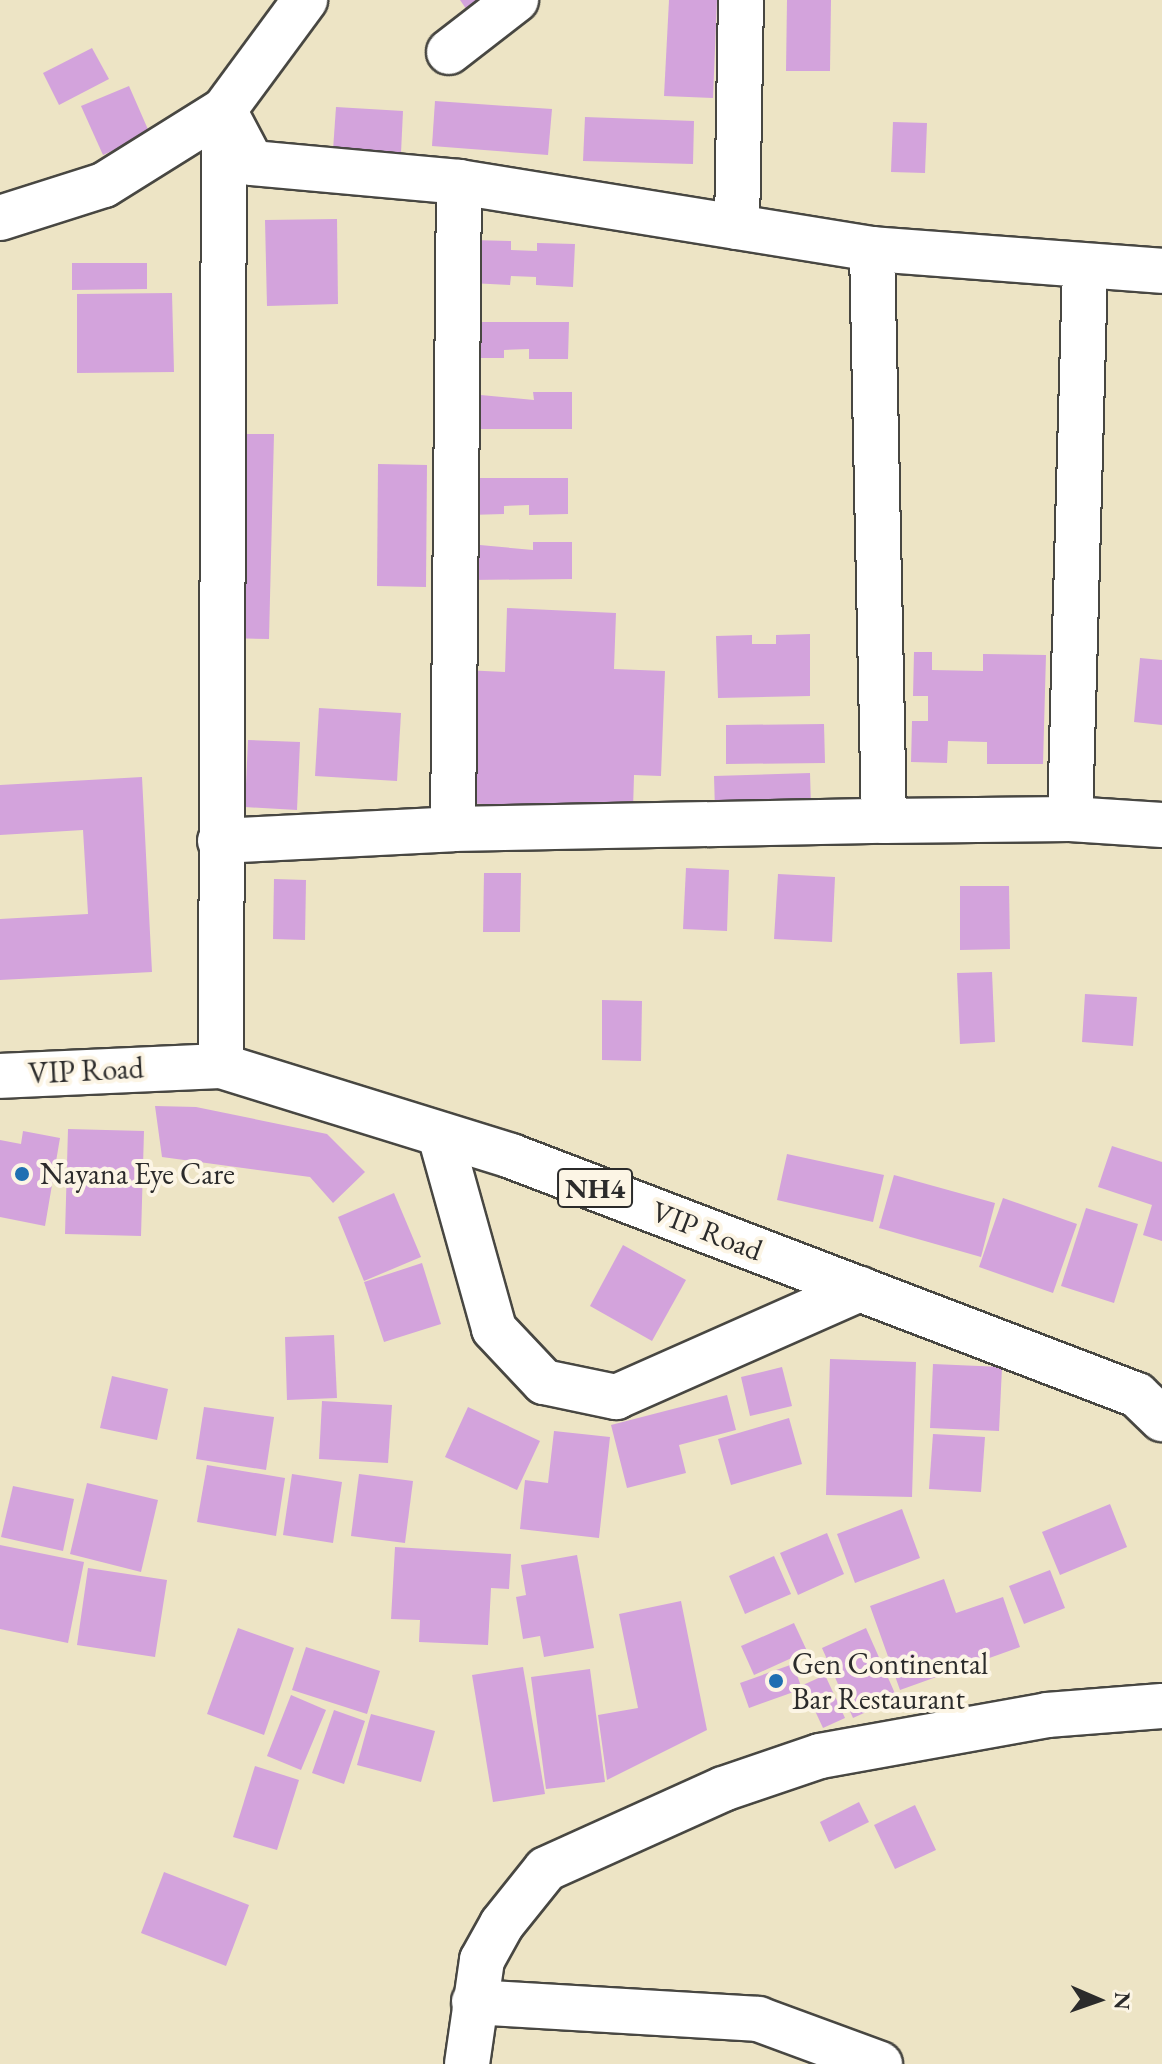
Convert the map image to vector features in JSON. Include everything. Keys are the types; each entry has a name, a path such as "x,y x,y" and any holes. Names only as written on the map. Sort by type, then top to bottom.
{"main road":[{"path":"0,218 104,185 224,110 305,0"},
{"path":"449,52 516,0"},
{"path":"737,227 741,0"},
{"path":"224,110 252,163 459,182 872,249 1085,269 1162,271"},
{"path":"221,1066 224,110"},
{"path":"453,829 459,182"},
{"path":"872,249 884,821"},
{"path":"1070,819 1085,269"},
{"path":"220,841 453,829 884,821 1070,819 1162,825"},
{"name":"VIP Road","path":"0,1076 221,1066 511,1156 1137,1395 1162,1419"},
{"path":"440,1135 494,1329 544,1382 616,1397 860,1289"},
{"path":"467,2064 482,1960 502,1924 546,1869 723,1789 820,1756 1047,1715 1162,1706"},
{"path":"474,2002 758,2019 880,2064"}],"building":[{"path":"460,0 493,0 471,16"},
{"path":"669,0 717,0 713,98 664,96"},
{"path":"787,0 831,0 830,71 786,71"},
{"path":"92,48 109,79 59,105 43,73"},
{"path":"129,86 150,134 103,155 81,106"},
{"path":"435,101 552,109 548,155 432,146"},
{"path":"336,107 403,111 401,153 333,150"},
{"path":"585,117 694,121 693,164 583,161"},
{"path":"893,122 927,123 925,173 891,172"},
{"path":"337,219 338,304 267,306 265,220"},
{"path":"472,240 511,241 511,250 537,251 537,243 575,244 573,287 536,285 536,277 511,276 510,285 470,283"},
{"path":"72,263 147,263 147,289 72,290"},
{"path":"172,293 174,372 77,373 77,294"},
{"path":"469,322 569,322 568,359 529,359 529,349 504,350 504,358 469,358"},
{"path":"533,392 572,392 572,429 470,429 470,394 534,400"},
{"path":"232,434 274,434 269,639 226,638"},
{"path":"378,464 427,465 426,587 377,586"},
{"path":"468,478 568,478 568,514 529,515 529,505 504,506 504,514 469,515"},
{"path":"533,542 572,542 572,579 470,580 469,544 533,550"},
{"path":"507,608 616,613 614,669 665,671 661,776 634,775 633,810 459,803 464,670 505,672"},
{"path":"810,634 810,696 718,698 716,636 752,635 752,644 776,644 776,635"},
{"path":"914,652 932,652 932,670 983,671 983,654 1046,655 1043,764 987,764 987,742 948,741 947,763 911,762 912,721 928,721 928,696 913,696"},
{"path":"1140,658 1162,660 1162,725 1134,722"},
{"path":"319,708 401,713 397,781 315,776"},
{"path":"824,724 825,763 726,764 726,725"},
{"path":"248,740 300,742 297,810 245,807"},
{"path":"810,773 811,807 715,810 714,776"},
{"path":"142,777 152,972 0,980 0,919 88,914 83,830 0,835 0,785"},
{"path":"686,868 729,870 727,931 683,929"},
{"path":"484,873 521,873 520,932 483,932"},
{"path":"778,874 835,877 832,942 774,939"},
{"path":"274,879 306,880 305,940 273,939"},
{"path":"960,886 1009,886 1010,949 960,950"},
{"path":"992,972 995,1042 960,1044 957,973"},
{"path":"1085,994 1137,997 1133,1046 1082,1042"},
{"path":"602,1000 642,1001 641,1061 602,1060"},
{"path":"155,1106 196,1107 327,1134 365,1172 333,1203 310,1177 162,1157"},
{"path":"68,1129 144,1131 141,1236 65,1234"},
{"path":"23,1131 60,1138 45,1226 0,1217 0,1140 21,1144"},
{"path":"1112,1146 1162,1162 1162,1241 1143,1235 1152,1205 1098,1187"},
{"path":"787,1154 884,1175 873,1222 777,1200"},
{"path":"894,1175 995,1203 981,1257 879,1228"},
{"path":"394,1193 421,1257 364,1281 338,1217"},
{"path":"1003,1198 1077,1224 1053,1293 979,1267"},
{"path":"1086,1208 1138,1224 1114,1303 1061,1286"},
{"path":"623,1245 686,1280 652,1341 590,1306"},
{"path":"422,1263 441,1324 384,1342 364,1282"},
{"path":"334,1335 337,1398 287,1400 285,1337"},
{"path":"830,1359 916,1362 912,1497 826,1495"},
{"path":"933,1364 1002,1367 999,1431 930,1428"},
{"path":"782,1367 792,1406 750,1416 741,1377"},
{"path":"112,1376 168,1389 157,1440 100,1428"},
{"path":"727,1395 736,1430 679,1445 686,1473 627,1488 611,1425"},
{"path":"322,1401 392,1405 388,1463 319,1459"},
{"path":"204,1407 274,1417 266,1470 196,1459"},
{"path":"468,1407 540,1441 517,1490 445,1457"},
{"path":"789,1418 802,1464 731,1485 718,1439"},
{"path":"554,1431 610,1437 599,1538 520,1529 525,1480 548,1483"},
{"path":"933,1434 985,1437 981,1492 929,1489"},
{"path":"207,1465 285,1478 276,1536 197,1522"},
{"path":"292,1474 342,1482 333,1543 283,1535"},
{"path":"359,1474 413,1481 405,1543 351,1536"},
{"path":"87,1483 158,1500 141,1572 70,1554"},
{"path":"13,1486 74,1499 63,1551 1,1537"},
{"path":"1110,1504 1127,1547 1060,1575 1042,1532"},
{"path":"902,1509 920,1558 855,1583 837,1534"},
{"path":"827,1533 844,1574 798,1595 780,1553"},
{"path":"0,1545 84,1562 68,1643 0,1629"},
{"path":"395,1547 511,1554 509,1589 491,1588 488,1645 419,1642 420,1620 391,1619"},
{"path":"577,1555 594,1648 544,1657 540,1636 523,1639 516,1597 526,1595 521,1565"},
{"path":"774,1556 791,1594 745,1614 729,1576"},
{"path":"88,1568 167,1580 155,1657 77,1645"},
{"path":"1050,1570 1065,1608 1024,1624 1009,1586"},
{"path":"944,1579 956,1613 1003,1597 1020,1647 900,1690 870,1606"},
{"path":"681,1601 707,1730 607,1780 598,1715 638,1708 619,1614"},
{"path":"794,1623 807,1651 754,1675 741,1646"},
{"path":"238,1628 294,1648 264,1735 207,1714"},
{"path":"866,1628 897,1698 853,1718 822,1648"},
{"path":"306,1647 380,1671 367,1714 292,1690"},
{"path":"793,1664 802,1689 749,1708 740,1683"},
{"path":"523,1667 545,1794 493,1802 472,1675"},
{"path":"590,1669 605,1782 546,1789 531,1677"},
{"path":"825,1675 845,1718 823,1728 803,1685"},
{"path":"291,1695 326,1710 301,1770 267,1756"},
{"path":"334,1710 365,1721 344,1784 312,1773"},
{"path":"371,1714 435,1731 421,1782 357,1765"},
{"path":"255,1766 299,1780 277,1850 233,1837"},
{"path":"859,1802 869,1822 829,1842 820,1822"},
{"path":"915,1805 936,1850 895,1869 874,1825"},
{"path":"164,1872 249,1905 226,1966 141,1933"}],"place":[{"name":"Nayana Eye Care","path":"22,1174"},
{"name":"Gen Continental Bar Restaurant","path":"776,1681"}]}
